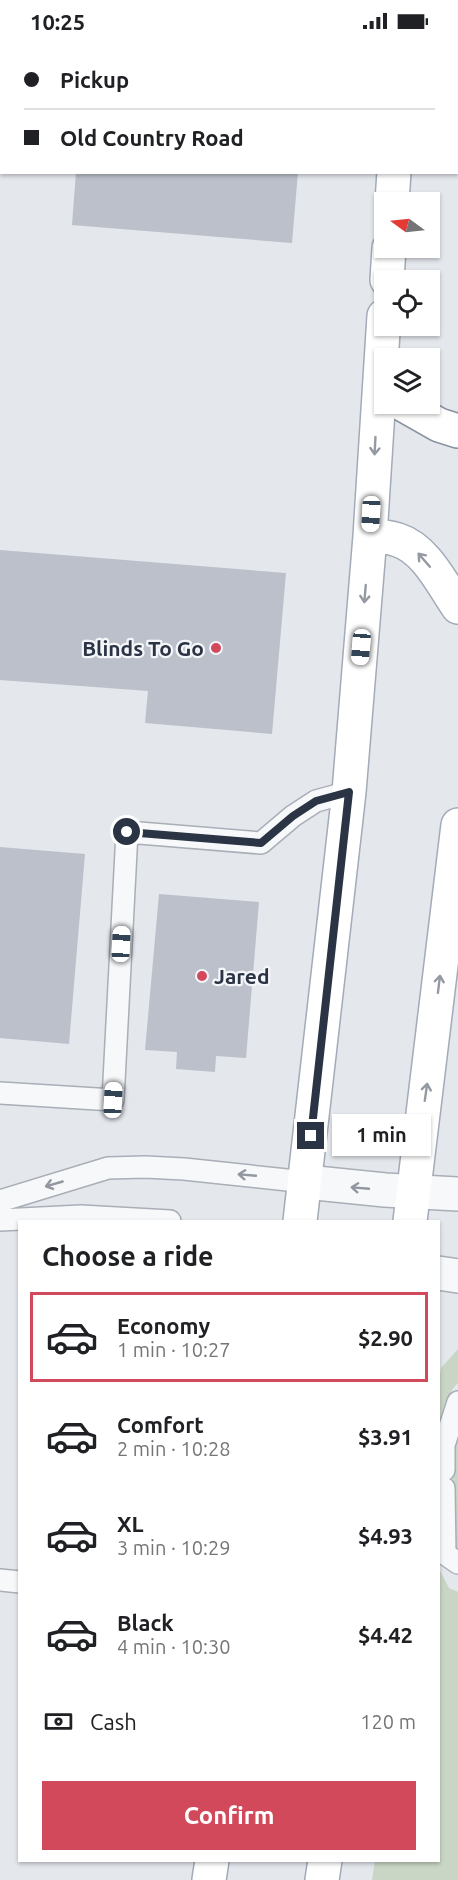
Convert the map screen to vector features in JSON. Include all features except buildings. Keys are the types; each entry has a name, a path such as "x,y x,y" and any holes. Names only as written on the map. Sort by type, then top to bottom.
{"main road":[{"path":"393,192 394,174"},
{"path":"300,1220 349,792 370,536 385,414"},
{"path":"421,414 439,425 458,431"},
{"path":"370,536 397,539 407,544 427,562 458,607"},
{"path":"412,1207 458,825"},
{"path":"209,1880 212,1862"},
{"path":"322,1880 325,1862"}],"street":[{"path":"306,1182 412,1207 458,1194"},
{"path":"440,1273 458,1276"}],"lane":[{"path":"0,1093 113,1100 127,832 261,843 293,816 316,801 349,792"},
{"path":"0,1201 108,1168 184,1169 306,1182"},
{"path":"0,1220 81,1216 152,1220"},
{"path":"458,1402 444,1445 445,1554 458,1563"},
{"path":"0,1580 18,1582"}],"green space":[{"path":"458,1349 458,1383 452,1389 444,1405 440,1422 440,1375 441,1368"},
{"path":"458,1436 458,1550 454,1541 453,1439"},
{"path":"440,1571 449,1588 458,1592 458,1880 372,1880 375,1862 440,1862"}],"place":[{"name":"Blinds To Go","path":"216,648"},
{"name":"Jared","path":"202,976"}],"route":[{"path":"127,832 261,843 305,807 316,801 349,792 311,1136"}]}
